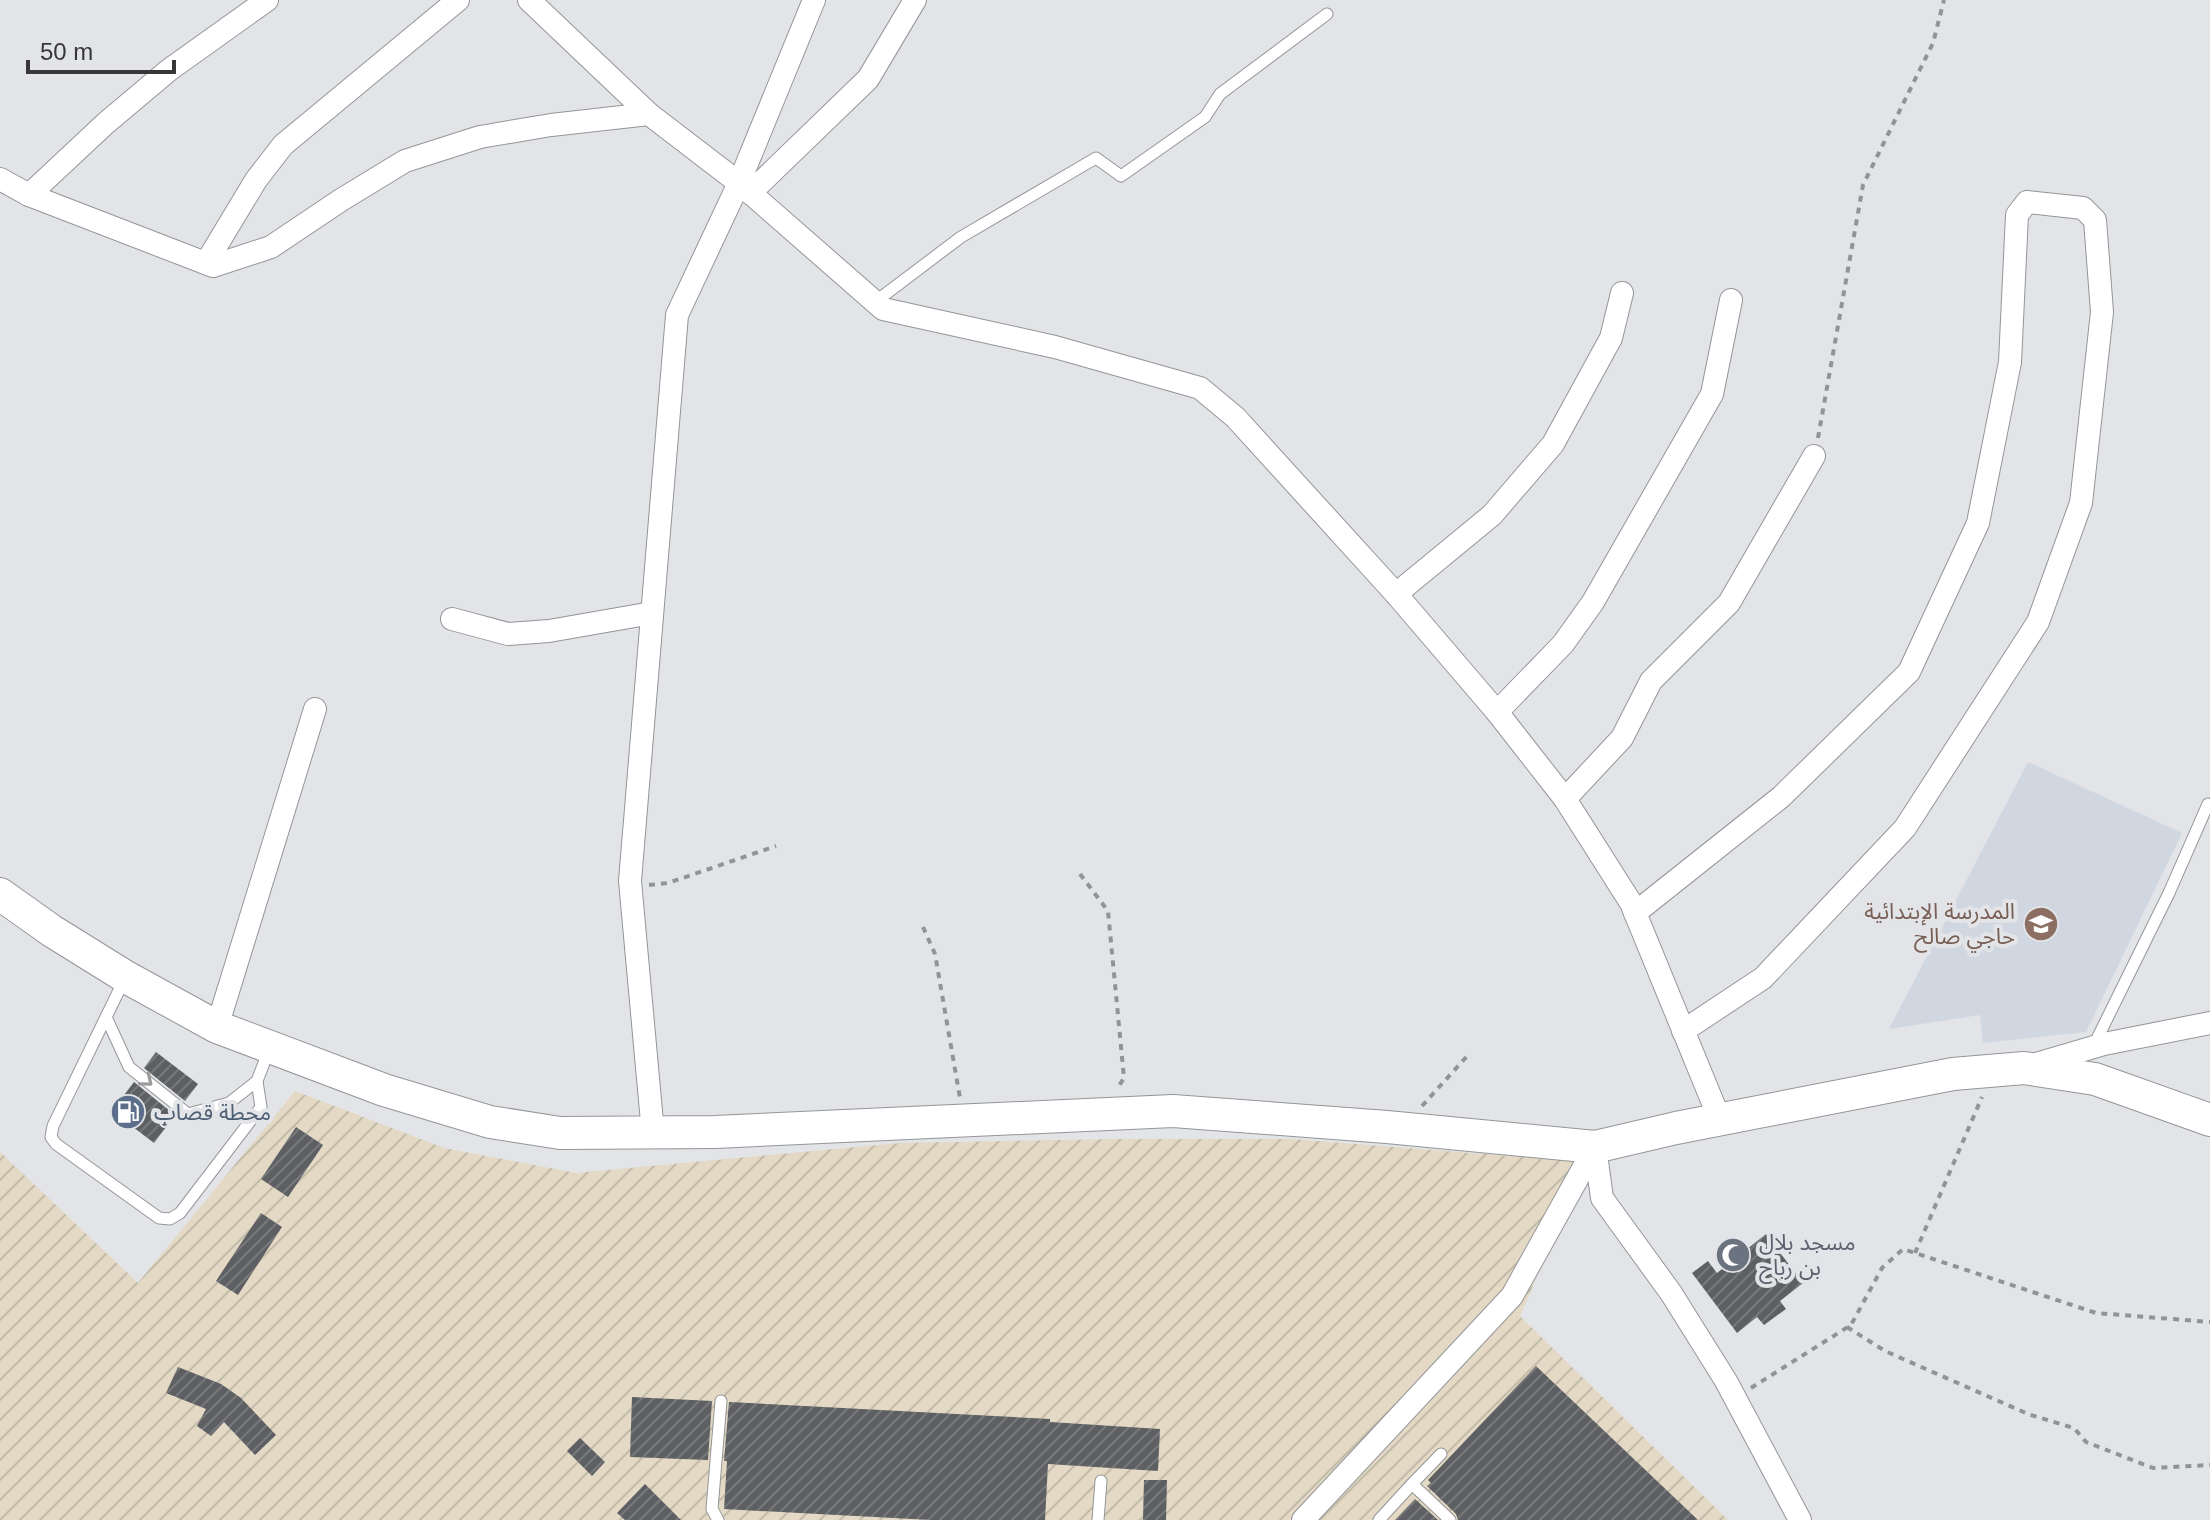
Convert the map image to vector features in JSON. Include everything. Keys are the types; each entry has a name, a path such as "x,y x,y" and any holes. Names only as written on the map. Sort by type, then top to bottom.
{"main road":[{"path":"0,894 126,977 217,1027 384,1090 490,1122 560,1133 730,1132 1173,1111 1401,1128 1595,1147 1953,1074 2009,1069 2095,1079 2210,1120"}],"street":[{"path":"29,195 106,123 169,70 267,0"},
{"path":"206,263 256,180 283,145 458,0"},
{"path":"529,0 649,114 744,188 883,309 1055,347 1200,388 1235,417 1396,594 1497,712 1565,799 1635,913 1720,1120"},
{"path":"653,1133 631,887 677,315 744,188 814,0"},
{"path":"744,188 868,79 915,0"},
{"path":"0,179 29,195 213,266 271,247 405,161 480,137 649,114"},
{"path":"1635,913 1781,797 1909,672 1978,523 2010,362 2017,215 2027,202 2083,208 2095,220 2102,312 2081,503 2038,622 1905,828 1763,978 1683,1031"},
{"path":"1396,594 1492,515 1553,444 1611,338 1622,293"},
{"path":"1497,712 1563,644 1593,602 1712,394 1731,300"},
{"path":"1565,799 1622,738 1651,681 1729,603 1814,456"},
{"path":"452,619 508,634 549,631 652,613"},
{"path":"217,1027 315,709"},
{"path":"2009,1069 2092,1047 2210,1023"},
{"path":"1595,1147 1602,1198 1671,1293 1735,1397 1800,1520"},
{"path":"1303,1520 1512,1296 1595,1147"}],"lane":[{"path":"875,302 961,237 1096,158 1121,176 1205,117 1220,94 1327,14"},
{"path":"2092,1047 2169,893 2208,804"},
{"path":"126,977 53,1126 51,1137 56,1144 159,1218 170,1219 180,1213 261,1107 257,1081 270,1048"},
{"path":"106,1017 129,1067 188,1114 229,1103 257,1081"},
{"path":"718,1520 712,1509 721,1401"},
{"path":"1379,1520 1441,1454"},
{"path":"1098,1520 1101,1481"},
{"path":"1412,1484 1450,1520"}],"path":[{"path":"1814,456 1863,185 1933,43 1944,0"},
{"path":"631,887 668,883 776,846"},
{"path":"1080,874 1108,911 1124,1078 1103,1114"},
{"path":"923,927 935,954 964,1120"},
{"path":"1401,1128 1469,1054"},
{"path":"1915,1253 2009,1069"},
{"path":"1735,1397 1847,1327 1882,1268 1903,1249 2096,1313 2210,1322"},
{"path":"1847,1327 1885,1351 2028,1414 2074,1428 2086,1442 2153,1468 2210,1465"}],"shaded area":[{"name":"المدرسة الإبتدائية حاجي صالح","path":"2028,762 2182,833 2086,1032 1983,1043 1980,1015 1889,1029"},
{"path":"295,1091 444,1148 576,1173 900,1143 1116,1139 1291,1139 1586,1162 1520,1316 1728,1520 0,1520 0,1152 138,1283"}],"building":[{"path":"156,1052 198,1084 185,1101 144,1068"},
{"path":"134,1082 175,1115 154,1143 112,1111"},
{"path":"296,1127 323,1145 288,1197 261,1179"},
{"path":"261,1213 282,1227 238,1295 216,1281"},
{"path":"1766,1234 1803,1283 1780,1301 1786,1309 1764,1325 1757,1317 1737,1333 1692,1273 1708,1261 1717,1273"},
{"path":"1536,1366 1698,1520 1458,1520 1456,1514 1427,1486 1431,1483 1428,1480"},
{"path":"178,1367 221,1384 241,1398 276,1435 255,1455 224,1422 211,1436 197,1426 206,1409 166,1393"},
{"path":"632,1397 712,1401 708,1460 630,1457"},
{"path":"729,1402 1050,1419 1050,1422 1160,1429 1158,1471 1048,1464 1045,1520 931,1520 724,1509"},
{"path":"580,1438 605,1462 592,1476 567,1451"},
{"path":"1144,1480 1167,1480 1166,1520 1143,1520"},
{"path":"645,1484 681,1520 625,1520 617,1513"},
{"path":"1415,1499 1438,1520 1395,1520"}],"place":[{"name":"المدرسة الإبتدائية حاجي صالح","path":"2041,924"},
{"name":"محطة قصاب","path":"128,1112"},
{"name":"مسجد بلال بن رباح","path":"1733,1255"}]}
